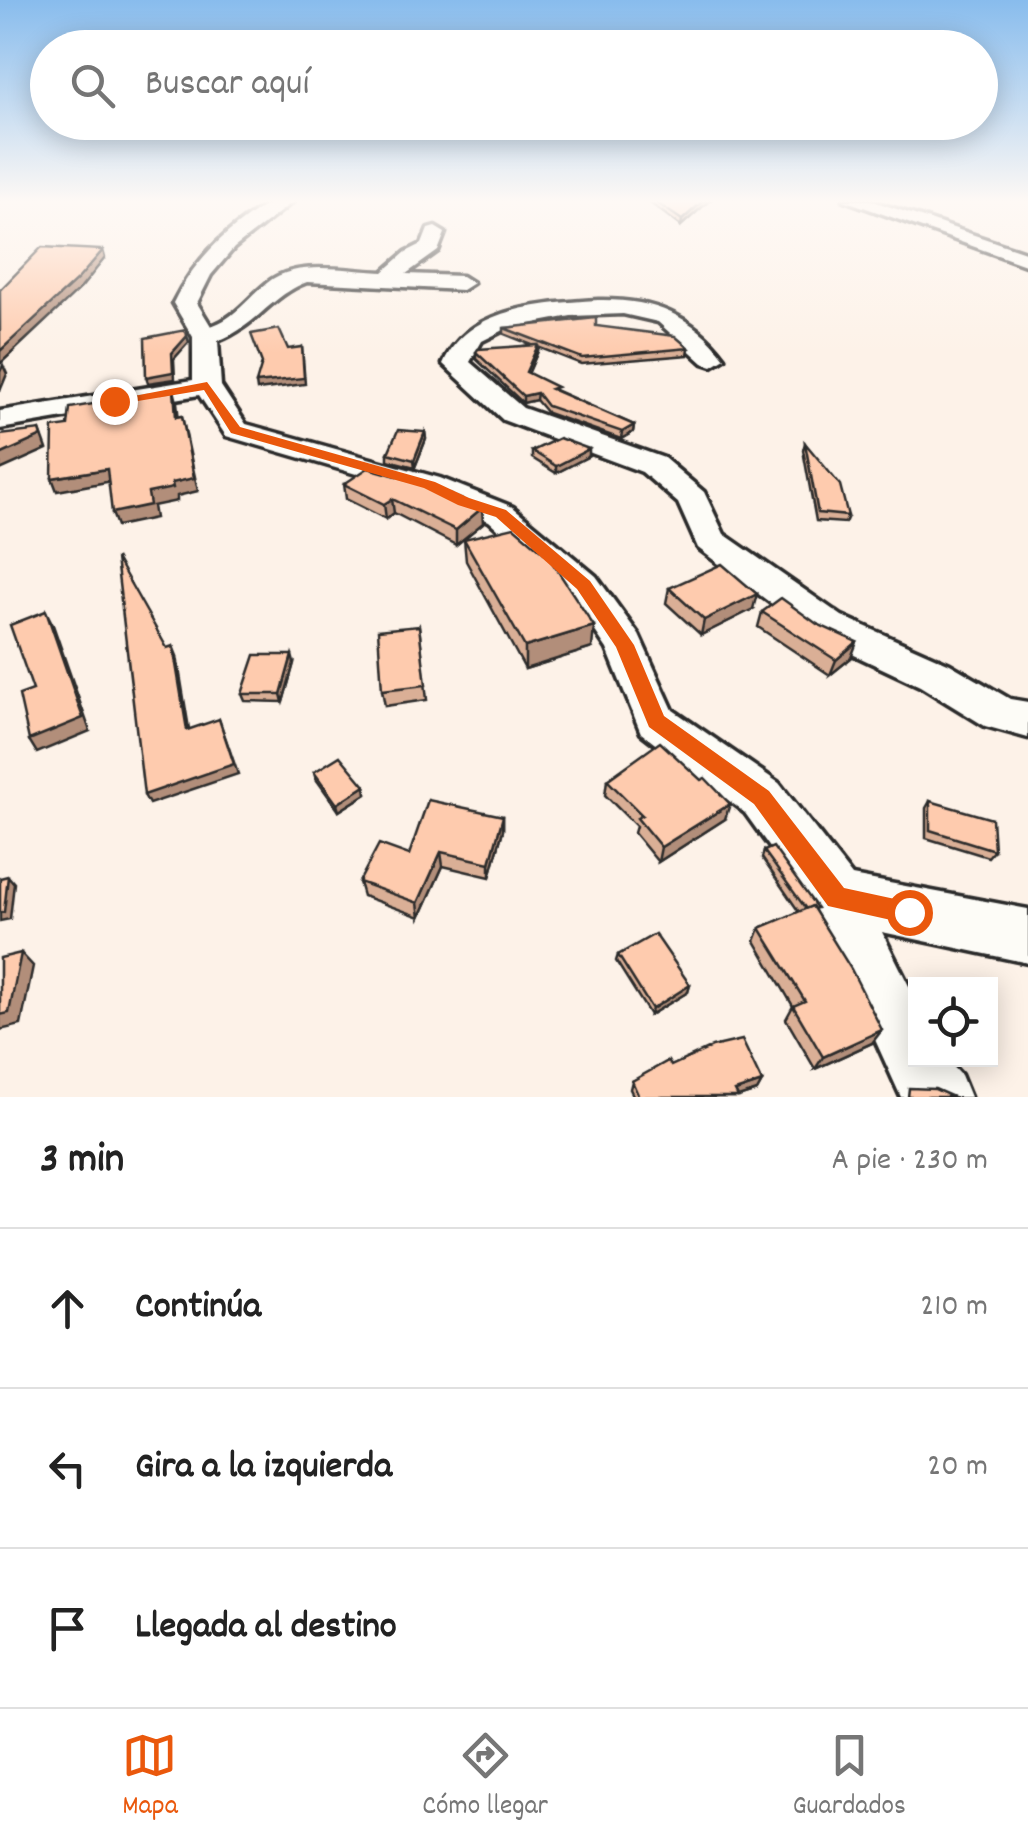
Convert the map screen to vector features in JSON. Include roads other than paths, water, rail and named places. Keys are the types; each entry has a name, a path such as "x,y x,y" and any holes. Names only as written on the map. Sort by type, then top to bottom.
{"street":[{"path":"224,251 190,288 184,303 205,337 207,386 236,430 410,479 501,514 584,585 625,645 656,722 762,798 837,898 922,1076 938,1097"},
{"path":"391,276 424,251"},
{"path":"1002,251 1028,260"},
{"path":"205,337 236,326 278,285 292,278 391,276 462,282"},
{"path":"712,358 657,311 587,306 533,314 484,328 464,344 456,364 512,414 653,465 692,499 710,540 828,626 935,675 1000,714 1028,720"},
{"path":"0,420 207,386"},
{"path":"837,898 1028,936"}]}
